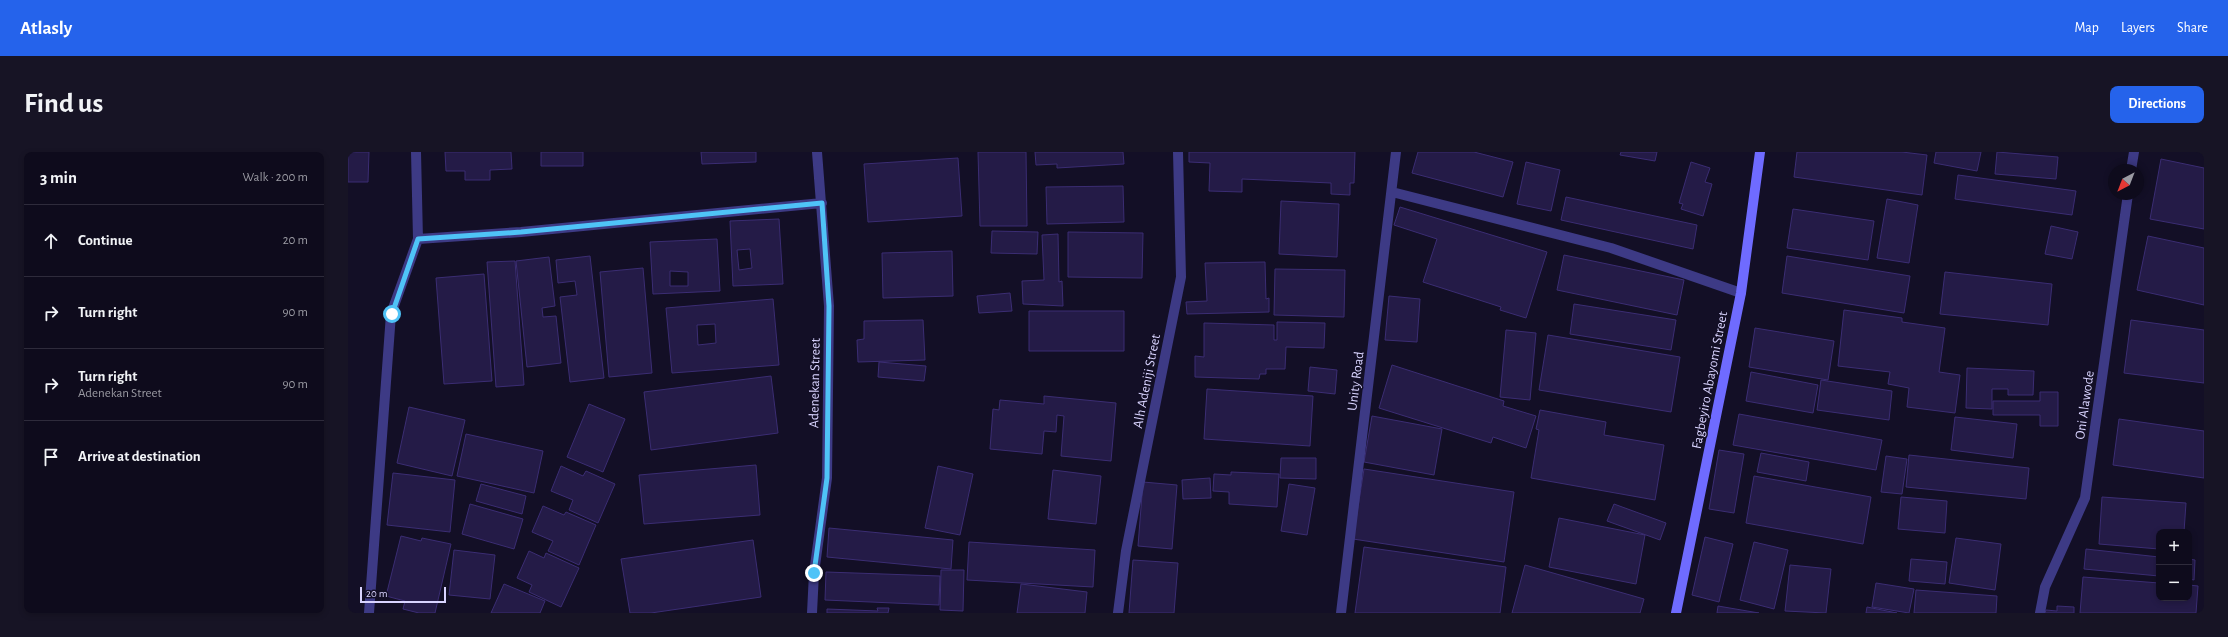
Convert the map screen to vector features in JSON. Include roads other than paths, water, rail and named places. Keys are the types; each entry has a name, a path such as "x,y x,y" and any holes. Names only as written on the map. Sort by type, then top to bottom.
{"street":[{"path":"370,613 392,314 418,239 416,152"},
{"name":"Adenekan Street","path":"812,613 814,573 827,478 829,306 817,152"},
{"name":"Alh Adeniji Street","path":"1118,613 1126,551 1181,276 1178,152"},
{"name":"Unity Road","path":"1341,613 1396,152"},
{"name":"Fagbeyiro Abayomi Street","path":"1676,613 1741,293 1760,152"},
{"path":"2132,164 2134,152"},
{"path":"1392,192 1611,248 1741,293"},
{"name":"Oni Alawode","path":"2040,613 2045,587 2085,498 2127,200"},
{"path":"418,239 521,232 822,203"}]}
